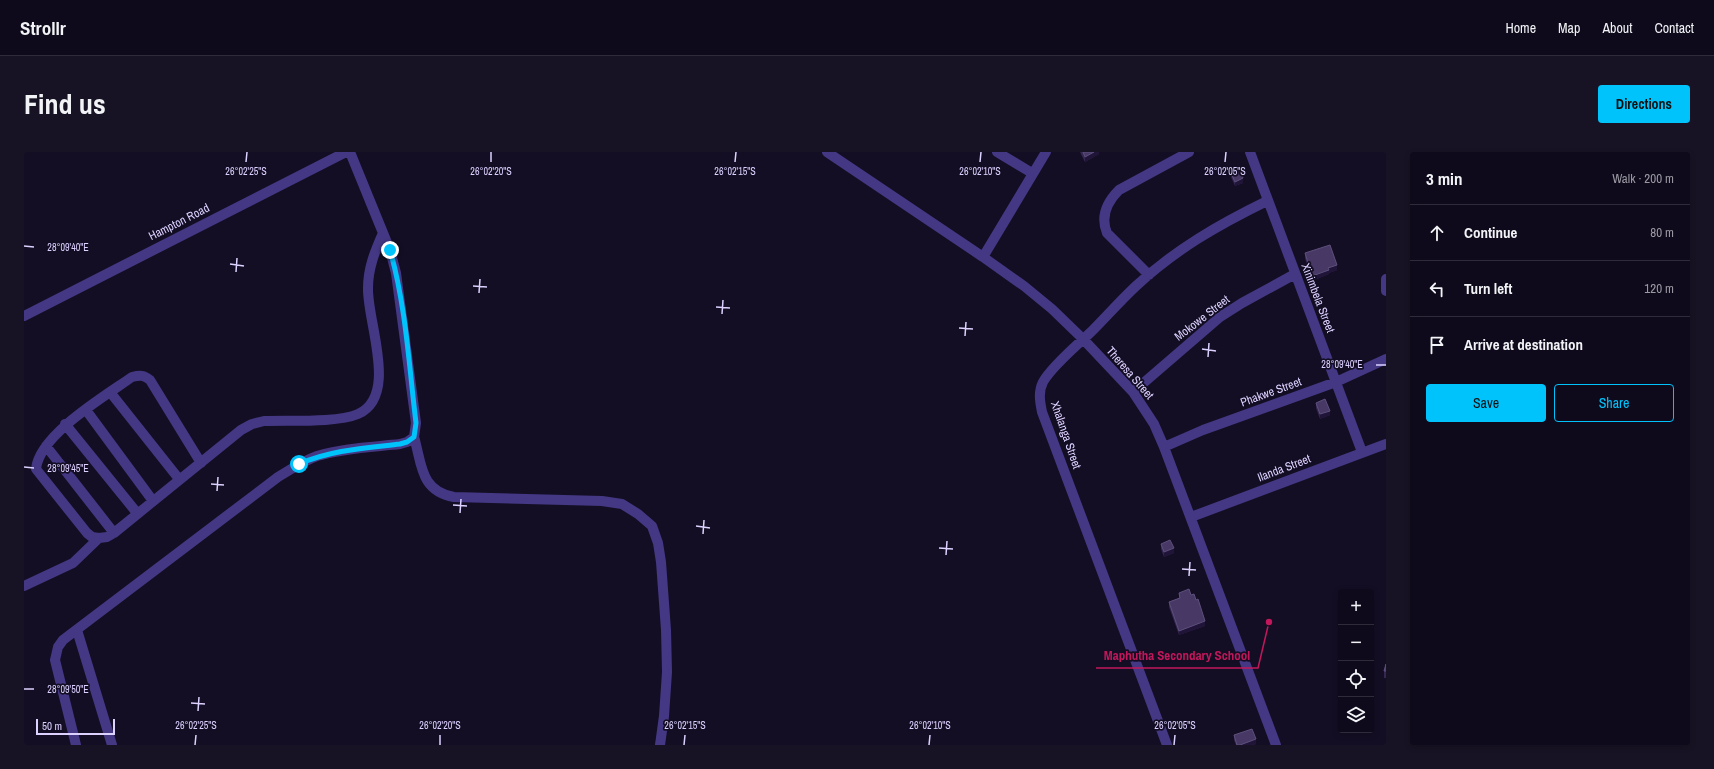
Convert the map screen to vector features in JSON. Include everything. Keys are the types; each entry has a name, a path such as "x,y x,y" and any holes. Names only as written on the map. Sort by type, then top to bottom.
{"street":[{"name":"Hampton Road","path":"24,316 346,152"},
{"path":"350,152 383,233 396,273 401,300 416,423 414,437 428,484 435,491 454,497 602,501 622,504 638,514 652,526 658,543 661,562 666,630 667,672 660,745"},
{"path":"997,152 1032,173"},
{"path":"983,257 1032,173 1046,152"},
{"path":"1149,275 1107,233 1104,221 1106,207 1119,190 1189,152"},
{"name":"Xinimbela Street","path":"1250,152 1267,201 1362,452"},
{"name":"Theresa Street","path":"831,153 1024,286 1052,309 1083,339 1133,392 1154,424 1164,447 1276,745"},
{"name":"Xhalanga Street","path":"1167,745 1042,412 1040,392 1043,382 1048,374 1136,286 1149,275 1179,251 1212,229 1267,201"},
{"path":"201,463 150,380 146,376 139,375 132,377 65,424 46,446 36,463 36,469 39,475 87,533 92,537 107,537 137,512 154,501 179,479 201,463 241,430 252,424 264,421 341,418 358,413 369,406 378,391 380,373 369,304 369,272 373,256 383,233"},
{"name":"Mokowe Street","path":"1133,392 1220,318 1242,302 1295,274"},
{"path":"1386,279 1386,291"},
{"name":"Phakwe Street","path":"1164,447 1203,430 1336,382 1386,360"},
{"path":"110,392 179,479"},
{"path":"86,410 154,501"},
{"path":"65,424 137,512"},
{"path":"76,745 54,660 58,646 63,640 272,482 299,464 317,456 400,444 407,442 414,437"},
{"name":"Ilanda Street","path":"1191,517 1386,444"},
{"path":"46,446 114,532"},
{"path":"24,586 73,563 99,538"},
{"path":"77,630 112,745"}],"building":[{"path":"1083,152 1094,152 1085,157"},
{"path":"1239,169 1243,178 1235,182 1231,173"},
{"path":"1330,245 1337,265 1328,268 1329,270 1312,276 1305,253"},
{"path":"1325,399 1330,411 1320,414 1316,403"},
{"path":"1170,540 1174,548 1164,552 1161,544"},
{"path":"1189,589 1191,595 1194,594 1196,600 1198,599 1205,621 1179,631 1169,602 1180,598 1179,593"},
{"path":"1252,729 1256,739 1237,745 1234,735"}],"place":[{"name":"Maphutha Secondary School","path":"1269,622"}],"route":[{"path":"299,464 317,456 400,444 407,442 414,437 416,423 401,300 390,250"}]}
